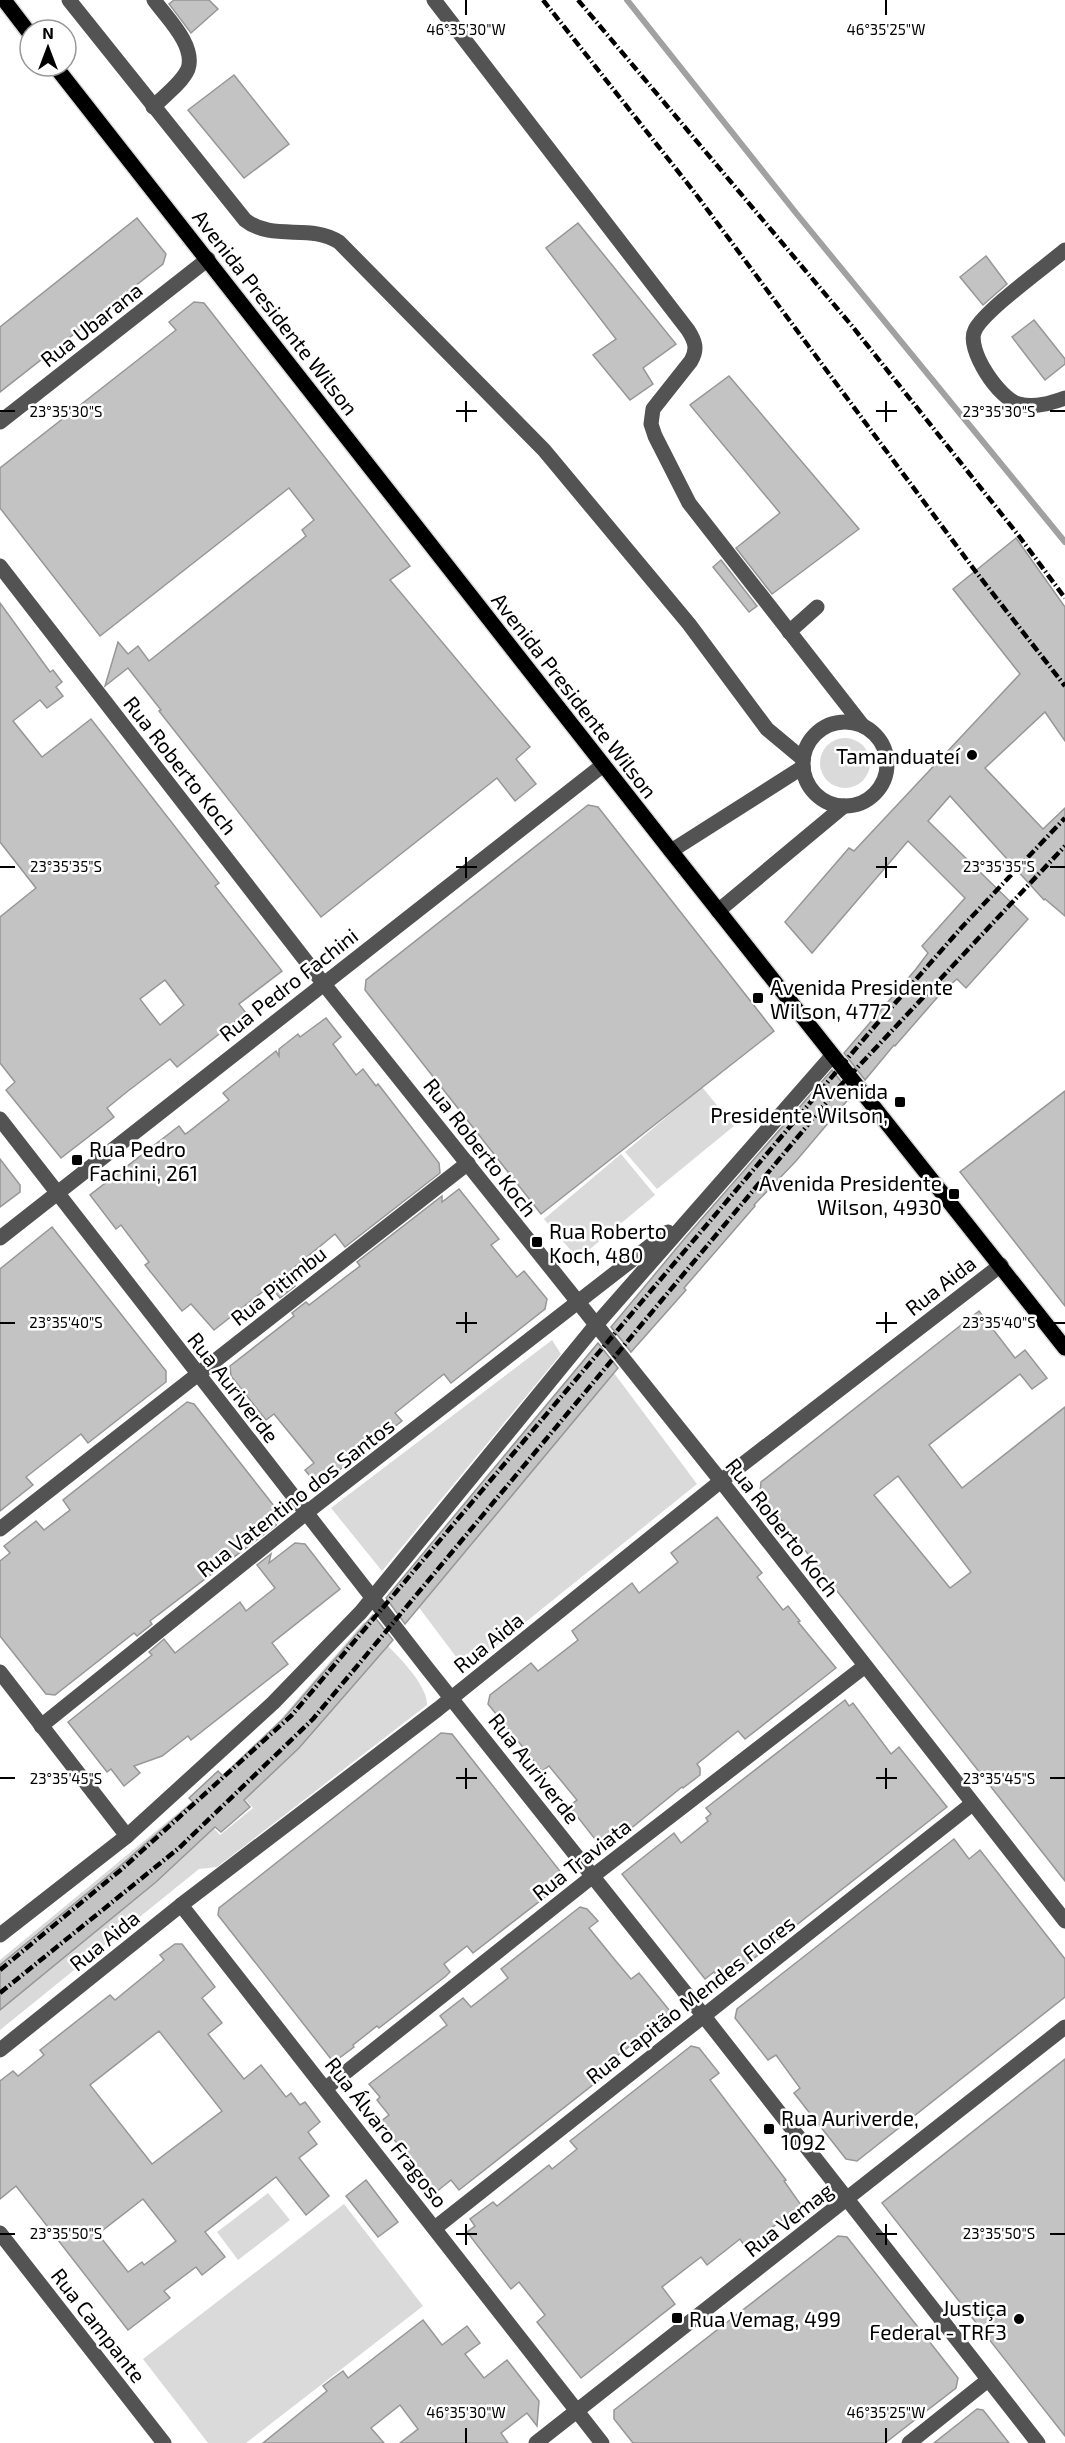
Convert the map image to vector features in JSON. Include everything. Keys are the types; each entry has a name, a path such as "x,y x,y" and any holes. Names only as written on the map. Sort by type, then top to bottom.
{"main road":[{"path":"4,0 18,18"},
{"name":"Avenida Presidente Wilson","path":"65,78 832,1056 1001,1264 1065,1348"}],"street":[{"path":"69,0 234,208 254,226 263,230 318,232 329,235 351,252 544,450 689,624 767,729 803,763"},
{"path":"153,107 180,80 189,62 183,40 154,0"},
{"path":"434,0 693,337 696,347 694,356 657,403 651,416 651,424 689,503 863,726 877,737 886,753 886,777 881,787 866,801 844,806 832,804 816,794 806,779 803,763 807,747 814,735 825,727 850,722 863,726"},
{"path":"1065,250 989,314 975,329 972,340 974,350 989,376 1010,400 1019,404 1035,405 1065,398"},
{"name":"Rua Ubarana","path":"0,422 208,259"},
{"name":"Rua Roberto Koch","path":"0,566 323,983 721,1481 1065,1921"},
{"path":"789,632 817,607"},
{"path":"671,851 803,763"},
{"name":"Rua Pedro Fachini","path":"0,1238 603,765"},
{"path":"718,910 844,806"},
{"path":"0,1935 128,1836 273,1703 374,1598 595,1326 832,1056"},
{"name":"Rua Auriverde","path":"0,1119 306,1513 1038,2443"},
{"name":"Rua Pitimbu","path":"0,1529 468,1162"},
{"name":"Rua Vatentino dos Santos","path":"41,1726 306,1513 578,1304 699,1207"},
{"name":"Rua Aida","path":"0,2049 181,1905 452,1697 721,1481 1001,1264"},
{"name":"Rua Traviata","path":"326,2088 593,1876 865,1666"},
{"path":"0,1672 128,1836"},
{"name":"Rua Capitão Mendes Flores","path":"435,2228 972,1804"},
{"name":"Rua Álvaro Fragoso","path":"181,1905 602,2443"},
{"name":"Rua Vemag","path":"536,2443 1065,2027"},
{"name":"Rua Campante","path":"0,2233 164,2443"},
{"path":"909,2443 988,2380"}],"shaded area":[{"path":"840,738 850,738 863,745 870,758 870,768 863,781 850,788 840,788 831,784 824,777 820,768 820,758 824,749 831,742"},
{"path":"702,1087 734,1126 657,1189 625,1152"},
{"path":"621,1154 655,1195 578,1259 544,1219"},
{"path":"552,1340 561,1354 382,1571 331,1508"},
{"path":"602,1357 697,1484 466,1670 405,1589"},
{"path":"364,1622 412,1673 420,1684 427,1705 217,1867 199,1869 0,2030 0,1960 190,1803 220,1835 253,1808 223,1774 280,1720"},
{"path":"268,2193 290,2220 238,2260 217,2232"},
{"path":"344,2204 423,2306 246,2443 208,2443 143,2359"}],"building":[{"path":"174,0 209,0 218,9 191,33 169,4"},
{"path":"234,75 289,144 244,178 188,110"},
{"path":"137,218 166,254 163,264 0,392 0,327"},
{"path":"578,223 676,344 643,368 653,384 630,400 593,355 616,339 546,248"},
{"path":"986,256 1007,284 983,305 960,277"},
{"path":"194,302 204,303 410,566 390,580 530,747 516,759 536,784 515,801 497,778 321,917 159,711 161,710 128,668 105,686 118,642 128,654 138,646 149,661 306,536 302,530 314,520 289,488 100,636 0,508 0,468 176,330 169,322"},
{"path":"1034,320 1065,359 1065,364 1045,380 1012,337"},
{"path":"729,376 859,529 772,594 736,548 780,513 690,405"},
{"name":"Tamanduateí","path":"1016,538 1065,607 1065,741 1045,712 985,768 1043,829 1065,808 1065,916 1044,900 950,796 928,821 1028,919 966,988 957,979 942,992 865,1080 844,1053 916,969 928,953 922,946 965,898 908,841 812,953 785,922 849,848 854,851 1020,674 953,589"},
{"path":"721,560 757,606 749,612 713,567"},
{"path":"0,603 50,672 53,670 62,682 56,687 63,696 47,708 40,700 13,721 42,757 91,719 219,883 215,886 282,971 239,1004 246,1013 177,1067 170,1059 128,1091 107,1108 114,1117 61,1158 6,1090 15,1082 0,1063 0,917 36,888 0,842","holes":["165,980 184,1005 160,1025 140,999"]},
{"path":"588,805 598,807 774,1031 541,1214 365,990 366,980"},
{"path":"326,1018 341,1037 333,1044 356,1075 363,1069 376,1086 378,1084 439,1163 440,1173 345,1247 335,1234 286,1274 295,1286 280,1298 270,1286 214,1330 191,1304 182,1311 145,1265 149,1262 121,1225 116,1229 90,1195 179,1126 185,1134 187,1133 229,1100 223,1093 276,1051 279,1056 279,1049 298,1034 300,1037"},
{"path":"832,1070 852,1095 796,1161 754,1205 684,1288 686,1290 631,1352 611,1327 685,1238"},
{"path":"1065,1091 1065,1306 960,1172"},
{"path":"0,1159 20,1185 20,1192 0,1207"},
{"path":"459,1189 499,1239 491,1245 517,1277 524,1271 547,1299 545,1309 451,1383 444,1374 395,1413 402,1421 324,1482 314,1481 305,1470 314,1463 274,1414 266,1420 231,1376 230,1366 294,1316 292,1313 306,1302 309,1305 360,1266 357,1262 442,1196 442,1202"},
{"path":"52,1227 166,1371 166,1382 88,1443 81,1434 26,1477 33,1485 0,1511 0,1269"},
{"path":"979,1311 1015,1358 1025,1350 1047,1378 1032,1389 1020,1374 929,1445 962,1488 1065,1407 1065,1881 760,1493 761,1482","holes":["898,1476 971,1572 950,1588 874,1495"]},
{"path":"598,1343 618,1368 405,1624 386,1598"},
{"path":"187,1402 194,1404 278,1511 276,1525 150,1621 152,1624 137,1636 134,1633 55,1695 46,1694 0,1636 0,1561 10,1553 4,1546 36,1521 44,1530 70,1510 63,1500"},
{"path":"717,1517 762,1573 757,1577 783,1610 788,1606 800,1621 798,1622 836,1668 745,1739 738,1731 697,1764 700,1768 700,1775 608,1847 602,1848 569,1806 577,1800 549,1766 542,1771 488,1704 490,1695 531,1663 538,1671 578,1640 572,1631 632,1583 639,1593 678,1562 671,1553"},
{"path":"295,1543 305,1544 340,1589 272,1643 288,1664 191,1740 188,1736 162,1756 134,1766 140,1773 124,1786 111,1769 107,1772 68,1722 152,1655 149,1652 164,1639 175,1653 240,1602 246,1611 275,1588 257,1565 271,1554 269,1563"},
{"path":"373,1615 393,1640 299,1748 244,1800 250,1807 221,1832 215,1827 156,1882 0,2010 0,1965 193,1802 189,1798 218,1771 223,1776 284,1718"},
{"path":"845,1700 849,1706 853,1703 891,1754 899,1747 947,1807 734,1974 732,1972 726,1977 723,1974 718,1977 714,1972 705,1979 622,1874 674,1833 681,1843 708,1821 706,1818 711,1814 706,1808"},
{"path":"441,1733 452,1734 567,1880 473,1953 467,1946 444,1964 450,1972 446,1976 379,2028 377,2026 338,2059 331,2059 218,1915 219,1908"},
{"path":"954,1839 969,1859 980,1850 1065,1959 1065,1997 857,2161 846,2159 794,2093 800,2088 776,2055 768,2060 735,2018 737,2009"},
{"path":"580,1907 587,1909 598,1921 589,1928 631,1979 639,1973 674,2016 672,2023 635,2052 630,2046 604,2066 608,2073 459,2190 451,2180 436,2192 380,2122 389,2115 377,2100 380,2097 369,2084 447,2025 440,2016 463,1998 471,2007 508,1978 501,1969"},
{"path":"175,1944 182,1944 215,1987 202,1998 222,2023 208,2034 244,2079 261,2065 286,2097 291,2093 300,2105 305,2102 320,2122 308,2132 317,2144 299,2158 329,2196 306,2215 276,2177 205,2232 225,2257 202,2275 196,2267 164,2291 170,2298 128,2330 16,2186 0,2199 0,2081 13,2071 18,2076 44,2055 40,2050 110,1995 115,2000 164,1960 160,1955","holes":["159,2031 222,2111 152,2164 90,2085","143,2199 176,2241 144,2265 142,2262 128,2272 98,2234"]},
{"path":"691,2046 699,2048 719,2073 710,2080 786,2180 784,2181 801,2205 746,2248 740,2239 707,2265 701,2257 662,2287 675,2304 581,2378 537,2322 545,2315 519,2282 511,2289 467,2232 475,2226 470,2219 493,2202 497,2206 549,2165 552,2169 577,2149 570,2141"},
{"name":"Justiça Federal - TRF3","path":"1065,2059 1065,2436 882,2203"},
{"path":"366,2180 398,2222 378,2237 346,2196"},
{"path":"838,2236 847,2237 958,2378 956,2388 885,2443 633,2443 614,2419 614,2410"},
{"path":"423,2320 442,2345 467,2326 480,2343 465,2354 484,2378 507,2360 539,2401 537,2426 527,2413 501,2433 508,2443 400,2443 418,2429 400,2405 371,2428 384,2443 263,2443 327,2391 323,2386 332,2379 343,2371 348,2378"},
{"path":"977,2409 983,2410 1009,2443 934,2443"}],"waterway":[{"path":"627,0 796,213 1065,542"}],"railway":[{"path":"543,0 695,193 976,572 1065,686"},
{"path":"578,0 852,326 1019,536 1065,598"},
{"path":"0,1970 123,1868 292,1715 875,1026 962,927 1065,818"},
{"path":"0,1993 179,1848 313,1719 841,1085 1065,846"}],"place":[{"name":"Tamanduateí","path":"972,755"},
{"name":"Avenida Presidente Wilson, 4772","path":"758,998"},
{"name":"Avenida Presidente Wilson,","path":"900,1102"},
{"name":"Rua Pedro Fachini, 261","path":"77,1160"},
{"name":"Avenida Presidente Wilson, 4930","path":"954,1194"},
{"name":"Rua Roberto Koch, 480","path":"537,1242"},
{"name":"Rua Auriverde, 1092","path":"769,2129"},
{"name":"Rua Vemag, 499","path":"677,2318"},
{"name":"Justiça Federal - TRF3","path":"1019,2319"}]}
